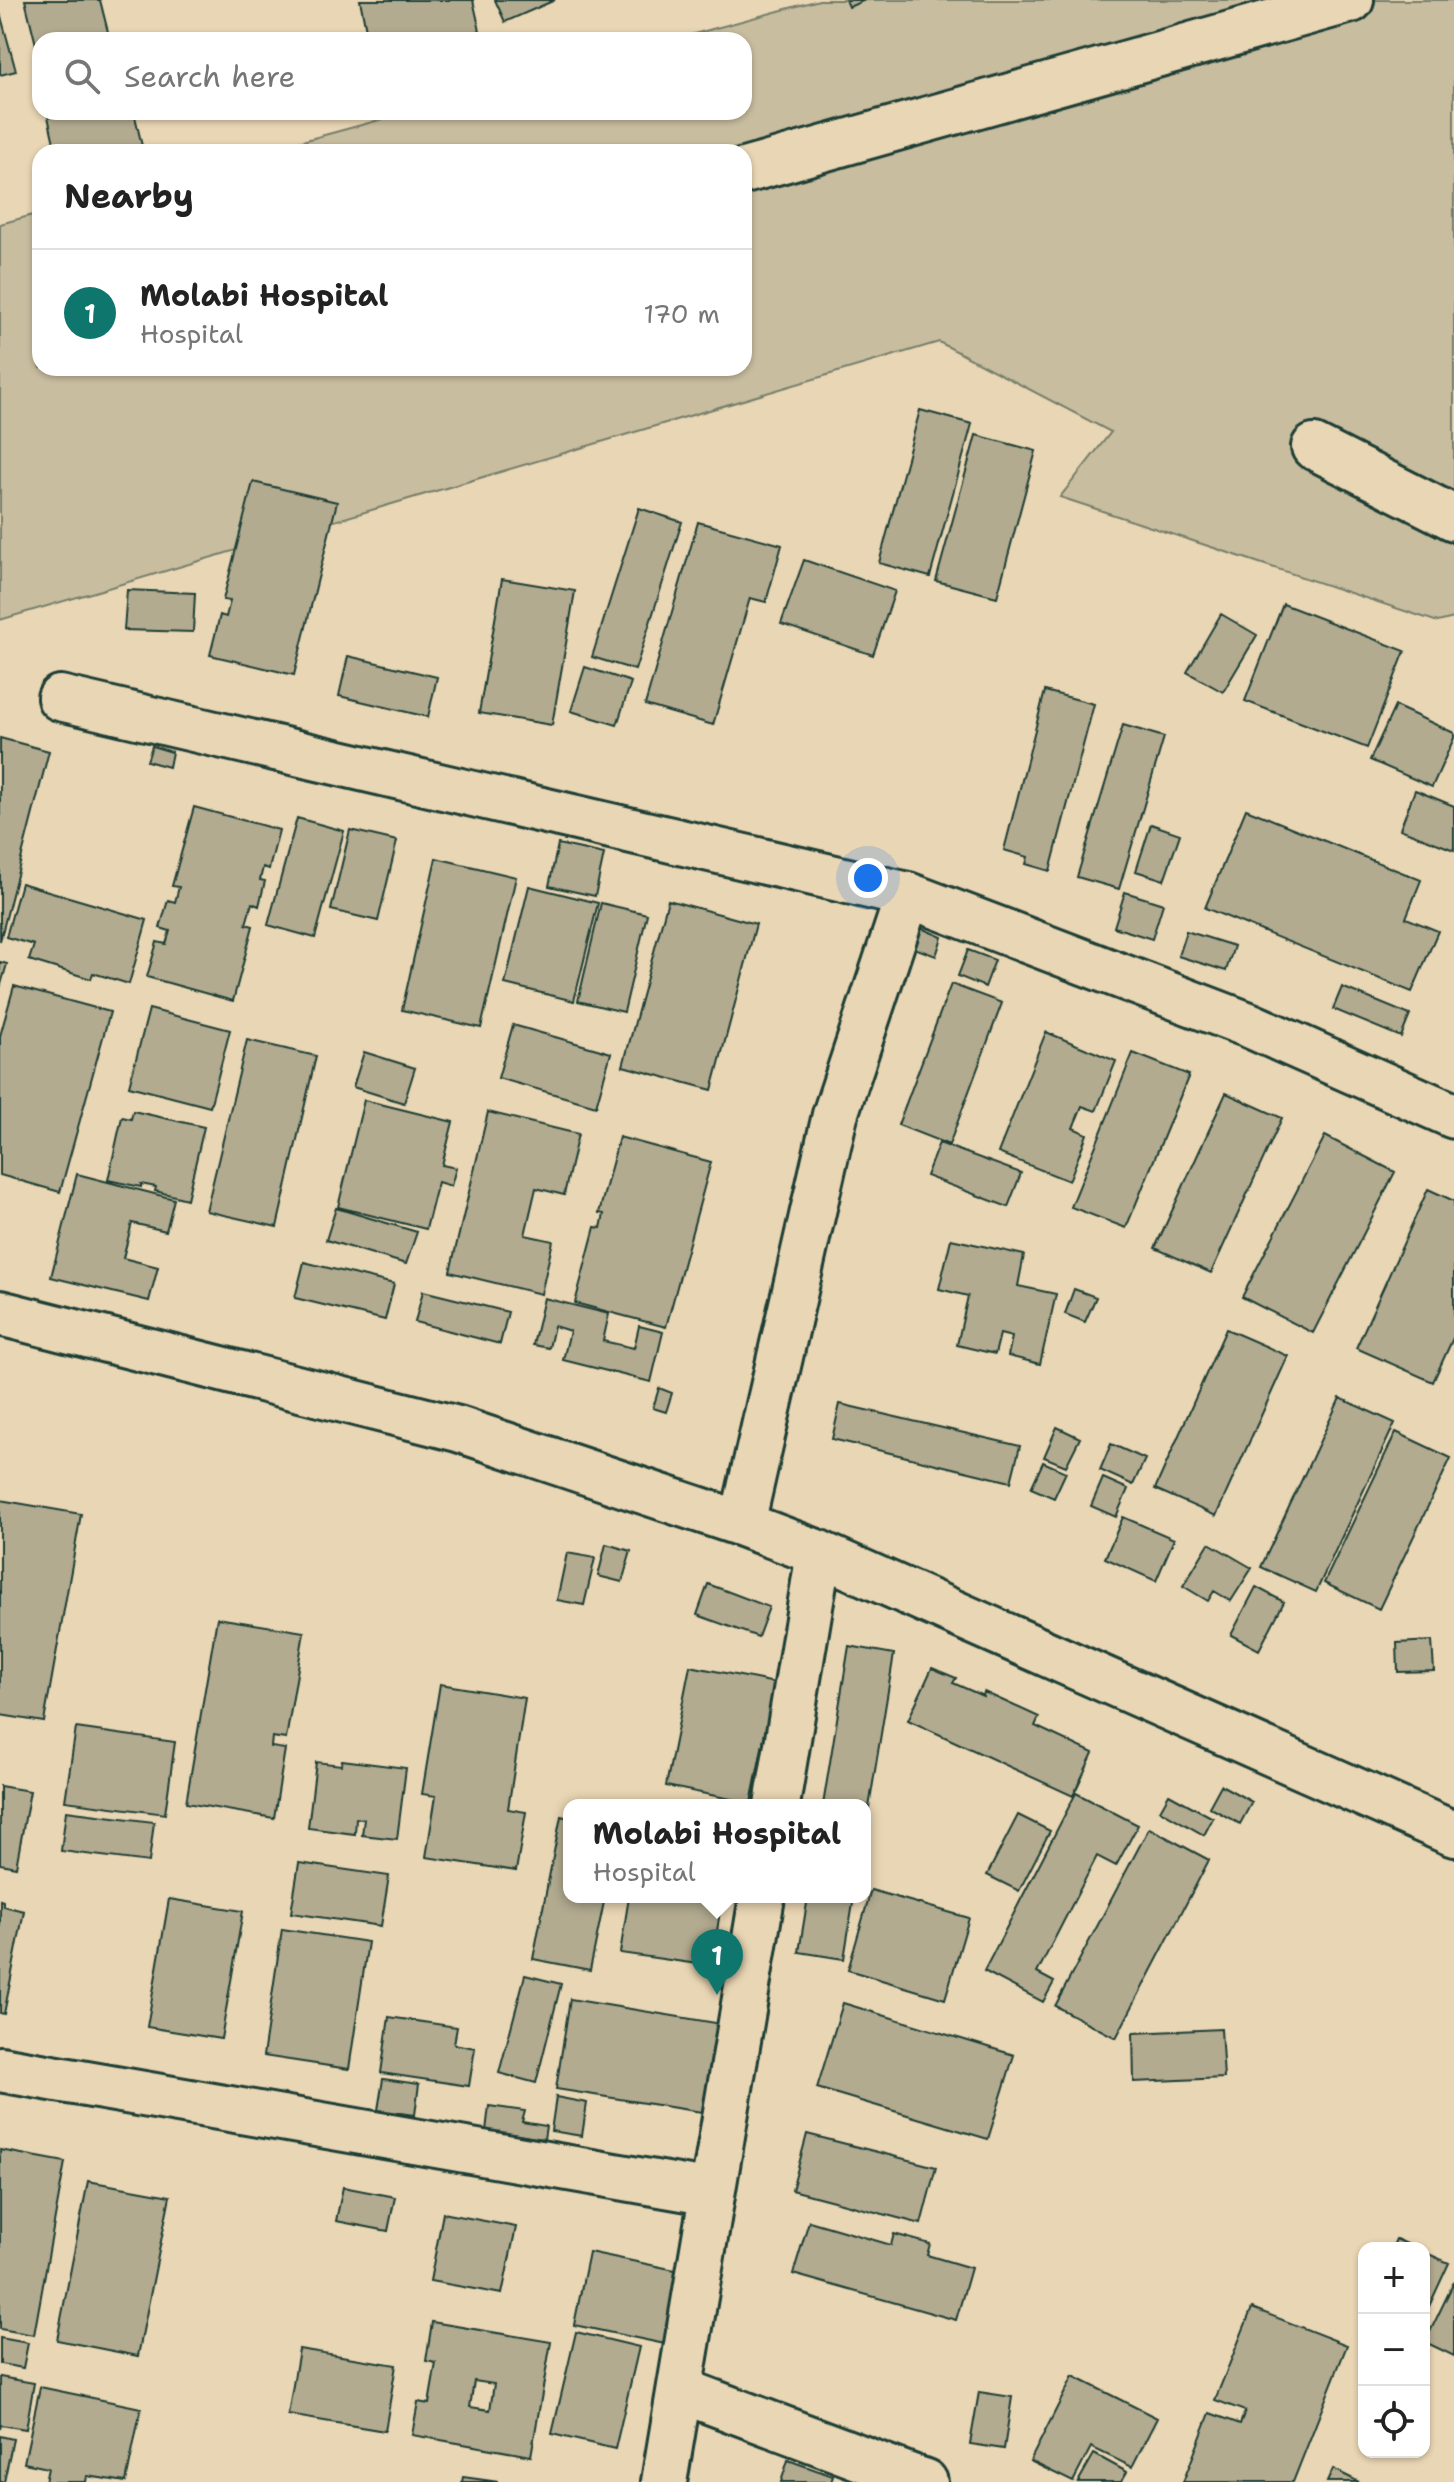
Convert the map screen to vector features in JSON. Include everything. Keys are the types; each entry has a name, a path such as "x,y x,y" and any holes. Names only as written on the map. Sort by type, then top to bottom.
{"street":[{"path":"752,169 1351,0"},
{"path":"1314,447 1454,518"},
{"path":"60,698 908,895 1249,1025 1454,1116"},
{"path":"742,1524 835,1115 908,895"},
{"path":"0,1313 458,1429 742,1524 819,1553 1454,1834"},
{"path":"778,1799 819,1553"},
{"path":"664,2482 761,1903"},
{"path":"0,2069 712,2193"},
{"path":"680,2390 925,2482"}],"shaded area":[{"path":"819,0 1454,0 1454,618 1438,622 1060,497 1111,432 939,342 0,620 0,224 32,215 32,376 752,376 752,144 291,144 380,120 752,120 752,32 701,32"}],"building":[{"path":"25,0 100,0 108,32 33,32"},
{"path":"360,0 473,0 480,31 475,32 366,32"},
{"path":"495,0 555,0 505,22"},
{"path":"846,0 865,0 849,7"},
{"path":"0,13 16,71 0,75"},
{"path":"49,120 136,120 142,144 54,144"},
{"path":"920,410 972,424 930,577 879,563"},
{"path":"976,435 1036,451 997,597 936,581"},
{"path":"253,482 337,502 294,675 210,655 220,615 226,617 230,601 223,600"},
{"path":"639,508 682,522 635,670 592,657"},
{"path":"698,522 782,545 766,602 750,598 713,725 645,705"},
{"path":"804,560 895,591 873,655 781,624"},
{"path":"502,579 575,591 552,725 479,713"},
{"path":"127,590 195,593 193,632 124,630"},
{"path":"1283,604 1405,651 1367,748 1245,701"},
{"path":"1221,614 1257,635 1223,692 1187,672"},
{"path":"348,656 437,677 428,717 339,696"},
{"path":"585,667 631,682 617,725 571,711"},
{"path":"1045,691 1094,704 1050,871 1026,864 1028,857 1004,850"},
{"path":"1395,706 1454,733 1432,787 1370,760"},
{"path":"1123,725 1164,737 1119,889 1077,877"},
{"path":"0,738 49,751 0,941"},
{"path":"152,746 172,752 169,767 147,761"},
{"path":"1415,790 1454,806 1454,850 1400,829"},
{"path":"194,807 279,830 269,869 263,867 260,880 265,881 259,906 252,903 246,924 253,926 233,1001 147,977 157,942 166,944 170,931 160,928 168,900 175,902 179,887 172,886"},
{"path":"1246,809 1421,880 1406,918 1438,931 1412,992 1205,908"},
{"path":"297,818 344,831 315,938 268,925"},
{"path":"1151,824 1180,834 1164,880 1136,871"},
{"path":"350,830 397,841 378,921 331,910"},
{"path":"558,844 604,854 595,896 549,886"},
{"path":"436,858 516,877 481,1028 402,1010"},
{"path":"21,883 147,920 129,984 93,973 91,979 29,960 34,945 6,937"},
{"path":"529,886 598,903 574,1001 505,984"},
{"path":"1125,892 1163,904 1152,939 1114,927"},
{"path":"668,900 756,924 712,1090 623,1066"},
{"path":"601,903 647,914 624,1012 578,1001"},
{"path":"921,928 942,937 936,956 914,948"},
{"path":"1186,931 1234,946 1226,971 1178,956"},
{"path":"968,950 995,960 985,987 958,976"},
{"path":"0,962 7,964 0,988"},
{"path":"951,984 1002,1003 949,1145 898,1125"},
{"path":"14,986 110,1012 60,1192 0,1175 0,1036"},
{"path":"1342,987 1410,1015 1401,1037 1333,1009"},
{"path":"149,1009 230,1030 210,1107 129,1086"},
{"path":"513,1025 611,1053 596,1106 498,1078"},
{"path":"1046,1032 1116,1061 1096,1111 1082,1106 1073,1128 1087,1134 1069,1181 998,1153"},
{"path":"247,1040 316,1056 277,1227 206,1211"},
{"path":"364,1052 415,1068 404,1103 353,1087"},
{"path":"1133,1053 1189,1075 1126,1228 1071,1207"},
{"path":"1226,1093 1282,1118 1211,1273 1155,1248"},
{"path":"364,1100 453,1122 442,1165 456,1168 451,1186 438,1182 426,1229 338,1207"},
{"path":"133,1111 204,1127 187,1199 155,1191 156,1187 108,1180 122,1117 131,1119"},
{"path":"488,1112 578,1134 564,1195 536,1188 525,1235 553,1241 541,1294 450,1272"},
{"path":"1325,1136 1395,1172 1313,1333 1242,1297"},
{"path":"619,1137 711,1162 666,1327 575,1303 595,1227 601,1228 604,1214 599,1213"},
{"path":"939,1143 1021,1173 1008,1207 926,1176"},
{"path":"77,1174 174,1199 166,1231 132,1223 123,1258 158,1267 149,1301 51,1277"},
{"path":"1428,1189 1454,1201 1454,1336 1433,1382 1356,1348"},
{"path":"336,1208 417,1232 406,1264 326,1240"},
{"path":"951,1239 1024,1255 1018,1286 1056,1294 1040,1364 1008,1356 1012,1337 1000,1334 995,1354 957,1345 968,1296 939,1289"},
{"path":"304,1262 394,1284 385,1320 295,1298"},
{"path":"1074,1289 1096,1297 1085,1322 1065,1314"},
{"path":"423,1291 508,1312 500,1344 415,1322"},
{"path":"544,1298 609,1314 603,1341 634,1348 639,1326 663,1332 651,1382 563,1360 570,1331 554,1326 549,1348 533,1345"},
{"path":"1226,1329 1288,1356 1216,1516 1155,1489"},
{"path":"659,1388 672,1393 666,1412 653,1408"},
{"path":"1340,1398 1395,1423 1316,1592 1261,1567"},
{"path":"840,1404 1020,1446 1011,1482 832,1439"},
{"path":"1057,1427 1080,1438 1066,1466 1044,1457"},
{"path":"1396,1432 1451,1458 1379,1609 1324,1583"},
{"path":"1111,1444 1145,1459 1133,1485 1100,1470"},
{"path":"1043,1462 1066,1472 1054,1498 1031,1488"},
{"path":"1103,1478 1128,1489 1116,1517 1091,1506"},
{"path":"0,1500 81,1514 44,1722 0,1715"},
{"path":"1123,1517 1174,1539 1156,1581 1105,1558"},
{"path":"1209,1543 1252,1568 1231,1601 1214,1591 1208,1601 1183,1586"},
{"path":"606,1544 631,1551 622,1582 598,1576"},
{"path":"567,1553 595,1558 584,1605 557,1600"},
{"path":"708,1584 769,1607 758,1637 697,1615"},
{"path":"1256,1587 1284,1602 1259,1650 1231,1635"},
{"path":"217,1618 304,1632 286,1739 272,1737 271,1747 285,1749 274,1818 186,1803"},
{"path":"1432,1641 1434,1671 1398,1672 1397,1643"},
{"path":"849,1646 894,1654 870,1799 824,1799"},
{"path":"690,1666 775,1683 752,1799 731,1799 666,1786"},
{"path":"932,1668 956,1678 953,1683 983,1696 984,1692 1039,1717 1035,1726 1093,1753 1073,1796 908,1720"},
{"path":"440,1684 525,1698 508,1809 526,1812 516,1871 426,1857 436,1796 422,1794"},
{"path":"76,1728 175,1742 165,1814 65,1801"},
{"path":"342,1760 406,1768 397,1839 362,1835 364,1819 356,1818 355,1834 308,1828 316,1762 341,1765"},
{"path":"1221,1785 1252,1802 1240,1824 1209,1807"},
{"path":"0,1786 30,1791 16,1867 0,1864"},
{"path":"1076,1793 1138,1825 1116,1866 1097,1856 1037,1973 1054,1982 1043,2002 984,1971"},
{"path":"1169,1794 1213,1818 1204,1835 1160,1810"},
{"path":"66,1811 154,1822 149,1862 61,1851"},
{"path":"1018,1815 1050,1831 1019,1891 987,1875"},
{"path":"561,1816 563,1903 604,1903 590,1970 533,1959"},
{"path":"1149,1828 1209,1860 1116,2038 1055,2006"},
{"path":"299,1863 389,1876 381,1926 291,1913"},
{"path":"871,1890 969,1918 945,1999 848,1970 867,1903 871,1903"},
{"path":"169,1899 243,1911 221,2039 147,2027"},
{"path":"0,1900 3,1906 24,1911 4,2014 0,2013"},
{"path":"628,1903 721,1903 712,1966 620,1953"},
{"path":"807,1903 853,1903 844,1959 799,1952"},
{"path":"282,1929 368,1942 349,2069 263,2056"},
{"path":"525,1975 561,1984 536,2083 499,2073"},
{"path":"570,1999 722,2024 708,2113 556,2089"},
{"path":"843,2003 1014,2055 988,2139 817,2088"},
{"path":"389,2017 457,2027 454,2044 475,2048 469,2086 381,2073"},
{"path":"1221,2029 1224,2078 1134,2082 1133,2033"},
{"path":"383,2079 419,2084 415,2115 378,2110"},
{"path":"556,2097 587,2103 582,2136 551,2131"},
{"path":"489,2106 525,2111 522,2122 546,2126 544,2139 486,2131"},
{"path":"807,2134 936,2167 921,2224 792,2190"},
{"path":"0,2150 65,2162 34,2335 0,2329"},
{"path":"88,2181 170,2196 138,2356 57,2340"},
{"path":"343,2187 395,2197 388,2231 336,2221"},
{"path":"443,2213 516,2227 502,2294 430,2281"},
{"path":"809,2221 891,2245 894,2234 930,2244 927,2255 971,2268 956,2320 793,2274"},
{"path":"589,2252 680,2271 665,2344 574,2325"},
{"path":"1430,2255 1449,2263 1430,2304"},
{"path":"1454,2282 1454,2356 1430,2344 1430,2332"},
{"path":"1252,2308 1347,2345 1293,2482 1183,2482 1210,2413 1240,2424 1245,2411 1215,2400"},
{"path":"432,2322 551,2342 531,2456 412,2435 418,2402 429,2404 436,2363 426,2361","holes":["474,2381 494,2384 490,2410 470,2407"]},
{"path":"576,2332 639,2347 615,2449 552,2434"},
{"path":"0,2338 28,2343 23,2368 0,2364"},
{"path":"299,2349 396,2365 385,2431 288,2415"},
{"path":"1073,2376 1157,2418 1132,2467 1091,2447 1073,2482 1030,2461"},
{"path":"0,2377 34,2383 26,2429 1,2425 0,2429"},
{"path":"40,2387 141,2408 126,2482 87,2476 86,2482 45,2482 48,2468 24,2463"},
{"path":"979,2392 1012,2397 1004,2449 970,2444"},
{"path":"0,2436 13,2439 4,2482 0,2482"},
{"path":"1094,2454 1127,2472 1121,2482 1078,2482"},
{"path":"788,2460 833,2476 831,2482 781,2482"},
{"path":"1333,2469 1359,2482 1327,2482"},
{"path":"463,2477 499,2482 462,2482"}],"place":[{"name":"Molabi Hospital","path":"717,1995"}]}
